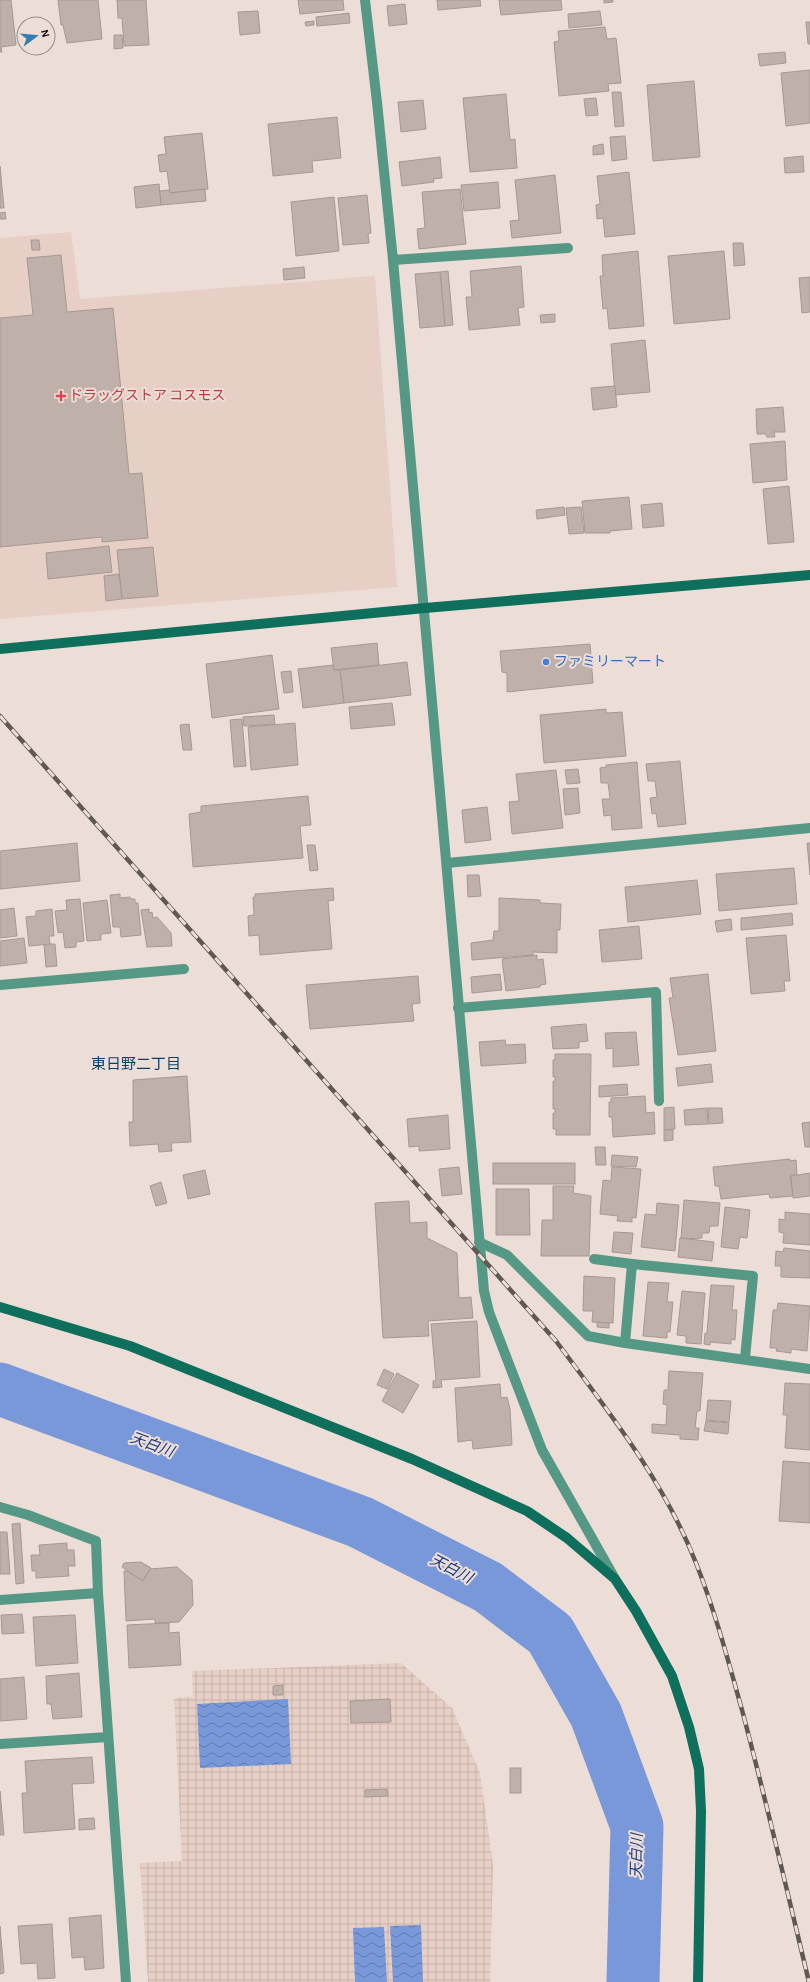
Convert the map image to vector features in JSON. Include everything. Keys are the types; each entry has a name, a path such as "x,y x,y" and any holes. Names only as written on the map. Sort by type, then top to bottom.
{"street":[{"path":"365,0 393,260 425,608 458,1008 484,1291 489,1312 542,1450 614,1579 636,1611 672,1676 689,1726 699,1769 701,1811 698,1982"},
{"path":"393,260 568,248"},
{"path":"0,649 425,608 810,575"},
{"path":"447,863 810,828"},
{"path":"0,985 184,969"},
{"path":"458,1008 656,992 659,1102"},
{"path":"479,1242 507,1255 588,1336 624,1343 745,1358 810,1369"},
{"path":"594,1259 753,1276 745,1358"},
{"path":"624,1343 632,1264"},
{"path":"0,1307 130,1346 412,1459 527,1511 568,1538 614,1579"},
{"path":"0,1506 96,1541 98,1593 126,1982"},
{"path":"0,1600 98,1593"},
{"path":"0,1744 108,1737"}],"shaded area":[{"path":"71,232 80,299 375,276 397,587 0,619 0,238"},
{"path":"401,1663 452,1708 480,1773 493,1865 490,1982 148,1982 140,1863 182,1861 174,1698 193,1697 192,1671"}],"water":[{"path":"288,1699 291,1764 200,1768 197,1704"},
{"path":"421,1925 423,1982 393,1982 390,1926"},
{"path":"384,1927 387,1982 355,1982 353,1928"}],"building":[{"path":"0,0 11,0 16,45 1,47 2,52 0,52"},
{"path":"58,0 98,0 102,39 67,43 63,25 61,25"},
{"path":"117,0 146,0 149,45 124,46 122,18 118,18"},
{"path":"298,0 343,0 344,10 300,14"},
{"path":"437,0 480,0 481,6 438,10"},
{"path":"499,0 561,0 562,10 501,15"},
{"path":"604,0 613,0 613,2 604,3"},
{"path":"405,4 407,24 389,26 387,6"},
{"path":"258,11 260,33 240,35 238,12"},
{"path":"600,11 602,25 569,28 568,14"},
{"path":"349,13 350,23 317,26 316,17"},
{"path":"314,21 314,25 306,26 305,22"},
{"path":"806,22 810,22 810,44 808,44"},
{"path":"605,27 607,39 616,38 621,83 608,84 609,91 559,96 554,42 559,41 558,31"},
{"path":"114,35 122,35 123,48 114,49"},
{"path":"785,52 786,63 760,66 758,54"},
{"path":"810,70 810,123 786,126 781,73"},
{"path":"694,81 700,157 653,161 647,85"},
{"path":"612,92 621,92 624,126 615,127"},
{"path":"506,94 510,140 515,139 517,168 470,172 463,98"},
{"path":"596,98 598,115 586,116 584,99"},
{"path":"423,100 426,129 401,132 398,102"},
{"path":"337,117 341,158 312,161 313,172 273,176 268,124"},
{"path":"202,133 208,189 170,193 167,171 160,172 158,155 166,154 164,137"},
{"path":"625,136 627,159 612,161 610,137"},
{"path":"603,144 604,154 593,155 593,146"},
{"path":"803,156 804,172 785,173 784,158"},
{"path":"440,157 442,178 433,179 434,182 402,186 399,162"},
{"path":"0,166 4,208 0,208"},
{"path":"629,172 635,234 605,237 603,218 597,219 596,205 600,204 597,176"},
{"path":"555,175 561,233 512,238 510,221 519,220 515,180"},
{"path":"498,182 500,208 464,211 461,185"},
{"path":"159,184 161,205 136,208 134,187"},
{"path":"205,189 206,201 161,205 160,191 169,190 170,193"},
{"path":"460,189 466,244 419,249 417,229 425,228 422,192"},
{"path":"367,195 371,233 368,234 369,243 343,245 338,198"},
{"path":"334,197 339,251 296,256 291,202"},
{"path":"5,212 6,219 0,219 0,213"},
{"path":"31,240 39,240 40,250 32,250"},
{"path":"733,243 743,243 745,265 734,266"},
{"path":"638,251 644,326 609,329 607,308 603,309 600,276 603,276 602,255"},
{"path":"724,251 730,319 674,324 668,256"},
{"name":"ドラッグストア コスモス","path":"61,255 67,312 113,308 129,474 142,473 148,538 102,542 102,537 0,547 0,318 33,315 27,258"},
{"path":"521,266 524,307 518,308 520,325 469,330 466,297 472,297 470,271"},
{"path":"304,267 305,278 284,280 283,269"},
{"path":"448,271 453,325 445,326 440,272"},
{"path":"440,272 445,326 420,328 415,274"},
{"path":"810,277 810,312 802,313 799,278"},
{"path":"555,314 555,322 541,323 540,315"},
{"path":"645,340 650,392 615,395 611,344"},
{"path":"615,386 617,407 593,410 591,388"},
{"path":"783,407 785,432 774,432 775,437 767,437 766,434 757,434 756,409"},
{"path":"785,441 787,480 753,483 750,444"},
{"path":"789,486 794,542 768,544 763,489"},
{"path":"629,497 632,529 610,531 610,533 585,533 582,501"},
{"path":"662,503 664,526 643,528 641,505"},
{"path":"564,507 565,515 537,519 536,510"},
{"path":"581,507 584,533 569,534 566,508"},
{"path":"109,546 112,572 48,579 46,553"},
{"path":"153,547 158,596 122,599 117,550"},
{"path":"119,574 122,599 106,601 104,576"},
{"path":"377,643 379,665 334,670 331,648"},
{"name":"ファミリーマート","path":"590,644 593,683 507,692 507,673 502,672 500,651"},
{"path":"272,655 279,709 212,718 206,664"},
{"path":"407,662 411,695 344,703 340,670"},
{"path":"333,665 334,670 340,670 344,703 303,708 298,669"},
{"path":"291,671 293,692 284,693 281,672"},
{"path":"392,703 395,725 351,729 349,707"},
{"path":"606,709 606,713 622,712 626,756 544,763 540,715"},
{"path":"274,715 275,724 244,726 243,717"},
{"path":"242,719 246,766 234,767 230,720"},
{"path":"295,723 298,765 251,770 248,727"},
{"path":"189,724 192,750 183,750 180,725"},
{"path":"680,761 686,824 658,827 656,813 652,814 650,798 657,797 655,781 648,781 646,764"},
{"path":"637,762 642,828 612,830 611,815 604,816 602,799 610,799 608,783 601,783 600,768 606,767 606,765"},
{"path":"578,769 580,783 567,784 565,770"},
{"path":"556,770 563,828 512,834 509,802 519,801 516,774"},
{"path":"578,788 580,813 565,815 563,789"},
{"path":"308,796 311,825 300,826 303,858 193,867 189,814 201,812 201,806"},
{"path":"487,807 491,840 465,843 462,810"},
{"path":"77,843 80,881 0,889 0,851"},
{"path":"807,843 810,843 810,875"},
{"path":"307,845 315,845 318,870 310,871"},
{"path":"794,868 797,904 719,911 716,874"},
{"path":"467,875 479,875 481,896 468,897"},
{"path":"697,880 701,914 628,922 625,887"},
{"path":"333,888 334,900 328,901 332,949 260,955 259,935 249,936 248,916 254,915 253,897 255,897 255,894"},
{"path":"120,894 120,898 130,897 131,899 135,899 135,903 138,903 141,935 121,937 120,927 113,927 110,895"},
{"path":"499,898 540,900 540,903 561,904 560,930 557,930 557,953 533,952 533,955 472,960 471,943 493,940 494,931 499,931"},
{"path":"80,899 84,941 76,942 76,947 65,948 63,932 58,933 55,911 67,910 66,900"},
{"path":"107,900 111,933 101,934 101,940 87,941 83,903"},
{"path":"14,908 17,936 0,938 0,910"},
{"path":"52,909 54,936 49,936 50,944 29,946 26,917 36,916 36,911"},
{"path":"149,909 149,913 152,912 153,918 157,917 171,933 172,946 147,947 141,910"},
{"path":"792,913 793,925 741,930 741,918"},
{"path":"731,919 732,930 717,932 715,921"},
{"path":"639,926 642,959 602,962 599,930"},
{"path":"786,935 790,981 784,981 785,991 751,994 746,938"},
{"path":"24,938 27,963 0,966 0,941"},
{"path":"55,944 57,966 46,967 44,945"},
{"path":"537,955 537,960 543,959 546,984 540,985 540,987 506,991 502,959"},
{"path":"500,974 502,990 472,993 471,977"},
{"path":"708,974 716,1051 678,1055 669,998 673,998 670,978"},
{"path":"418,976 420,1003 412,1004 414,1021 310,1029 306,985"},
{"path":"586,1024 588,1041 579,1042 579,1048 553,1049 551,1027"},
{"path":"636,1032 639,1065 613,1067 613,1048 606,1049 605,1033"},
{"path":"505,1040 506,1045 525,1044 526,1063 481,1066 479,1042"},
{"path":"555,1054 591,1054 590,1135 556,1135 556,1129 553,1129 553,1113 555,1113 555,1109 553,1109 553,1081 555,1081 555,1077 553,1077 553,1060 555,1060"},
{"path":"711,1064 713,1082 678,1086 676,1068"},
{"path":"187,1076 191,1142 171,1143 172,1151 159,1152 158,1144 130,1146 129,1122 133,1122 133,1080"},
{"path":"627,1084 628,1095 599,1097 599,1086"},
{"path":"645,1096 646,1113 654,1112 655,1134 613,1137 612,1117 609,1117 609,1102 611,1102 611,1098"},
{"path":"674,1107 675,1129 664,1130 664,1108"},
{"path":"707,1108 708,1124 685,1125 684,1110"},
{"path":"708,1108 722,1108 723,1123 709,1124"},
{"path":"448,1115 450,1149 419,1151 419,1146 409,1147 407,1119"},
{"path":"810,1122 810,1147 805,1147 802,1123"},
{"path":"664,1130 673,1130 673,1140 664,1141"},
{"path":"595,1147 605,1147 606,1165 596,1165"},
{"path":"612,1155 638,1157 636,1167 611,1166"},
{"path":"790,1159 790,1161 796,1160 797,1175 790,1175 793,1196 770,1198 769,1194 721,1199 719,1186 715,1186 713,1167"},
{"path":"493,1163 575,1163 575,1184 493,1184"},
{"path":"459,1167 462,1194 442,1196 439,1169"},
{"path":"612,1167 641,1169 636,1218 632,1217 632,1222 617,1221 618,1216 600,1214 603,1180 611,1181"},
{"path":"205,1170 210,1194 188,1199 183,1175"},
{"path":"810,1173 810,1196 793,1198 791,1176"},
{"path":"161,1182 167,1203 156,1206 150,1186"},
{"path":"553,1186 574,1186 573,1193 591,1196 589,1256 541,1256 542,1220 553,1220"},
{"path":"496,1189 529,1189 530,1235 496,1235"},
{"path":"684,1200 720,1203 718,1226 710,1226 709,1233 702,1233 702,1238 699,1239 681,1238"},
{"path":"409,1201 410,1223 427,1222 427,1238 457,1253 459,1298 471,1297 473,1318 428,1321 429,1336 383,1338 375,1203"},
{"path":"657,1203 679,1205 675,1251 641,1247 645,1214 656,1215"},
{"path":"725,1207 750,1210 747,1238 740,1237 738,1249 721,1247"},
{"path":"785,1212 810,1214 810,1245 783,1243 784,1233 779,1232 779,1219 785,1220"},
{"path":"614,1232 633,1233 631,1254 612,1252"},
{"path":"680,1238 714,1242 712,1261 678,1257"},
{"path":"784,1248 810,1251 810,1278 781,1277 781,1266 775,1266 776,1251 783,1252"},
{"path":"584,1276 615,1278 613,1323 592,1322 593,1311 583,1311"},
{"path":"648,1282 669,1283 667,1302 673,1302 670,1332 667,1332 667,1338 643,1336"},
{"path":"711,1285 734,1286 732,1310 737,1310 735,1340 731,1339 731,1344 710,1342 710,1345 704,1344 705,1333 707,1333"},
{"path":"682,1291 705,1293 701,1344 686,1343 686,1336 677,1335"},
{"path":"778,1303 810,1306 807,1351 791,1349 791,1353 776,1351 777,1348 770,1348 773,1310 777,1310"},
{"path":"477,1321 480,1377 441,1380 442,1387 433,1388 433,1381 436,1380 431,1324"},
{"path":"597,1322 609,1323 609,1328 597,1327"},
{"path":"384,1369 394,1374 387,1389 377,1385"},
{"path":"669,1371 703,1373 700,1411 697,1411 695,1428 699,1428 698,1440 680,1439 680,1435 652,1433 652,1424 666,1425 667,1405 663,1404 664,1390 668,1390"},
{"path":"397,1373 419,1385 403,1413 382,1401"},
{"path":"785,1383 810,1384 810,1450 785,1448 787,1415 783,1415"},
{"path":"500,1384 501,1398 507,1397 510,1409 512,1445 473,1449 472,1440 458,1442 455,1388"},
{"path":"708,1400 731,1401 729,1422 706,1420"},
{"path":"706,1421 729,1423 728,1434 704,1431"},
{"path":"783,1461 810,1463 810,1523 779,1521"},
{"path":"20,1523 24,1583 16,1584 12,1524"},
{"path":"0,1532 7,1532 10,1574 0,1574"},
{"path":"67,1543 67,1550 74,1550 75,1566 68,1566 69,1576 36,1578 36,1571 32,1571 31,1555 40,1555 39,1545"},
{"path":"141,1562 151,1568 142,1581 122,1567 124,1563"},
{"path":"177,1567 192,1580 193,1605 179,1622 155,1623 155,1619 126,1621 124,1571 127,1571 143,1581 150,1569"},
{"path":"22,1614 24,1633 2,1634 1,1615"},
{"path":"75,1615 78,1663 36,1666 33,1617"},
{"path":"169,1623 169,1633 179,1632 181,1665 129,1668 127,1625"},
{"path":"79,1673 82,1717 53,1719 51,1704 47,1704 46,1676"},
{"path":"24,1677 27,1719 0,1721 0,1679"},
{"path":"283,1685 283,1695 273,1695 273,1686"},
{"path":"390,1699 391,1722 351,1723 350,1701"},
{"path":"92,1757 94,1783 72,1784 75,1829 24,1833 22,1793 27,1793 25,1761"},
{"path":"510,1768 521,1768 521,1793 510,1793"},
{"path":"387,1789 388,1796 365,1797 365,1790"},
{"path":"0,1791 4,1835 0,1835"},
{"path":"94,1818 95,1829 79,1830 79,1819"},
{"path":"101,1915 104,1968 85,1970 84,1957 72,1958 69,1918"},
{"path":"52,1924 55,1978 38,1979 37,1963 21,1964 18,1926"},
{"path":"0,1926 4,1973 0,1974"}],"waterway":[{"name":"天白川","path":"0,1389 360,1522 488,1587 550,1634 596,1715 637,1826 633,1982"}],"railway":[{"path":"0,716 556,1341 634,1448 668,1504 683,1533 703,1581 715,1617 751,1744 809,1982"}],"place":[{"name":"ドラッグストア コスモス","path":"61,396"},
{"name":"ファミリーマート","path":"546,662"}],"district":[{"name":"東日野二丁目","path":"136,1064"}]}
